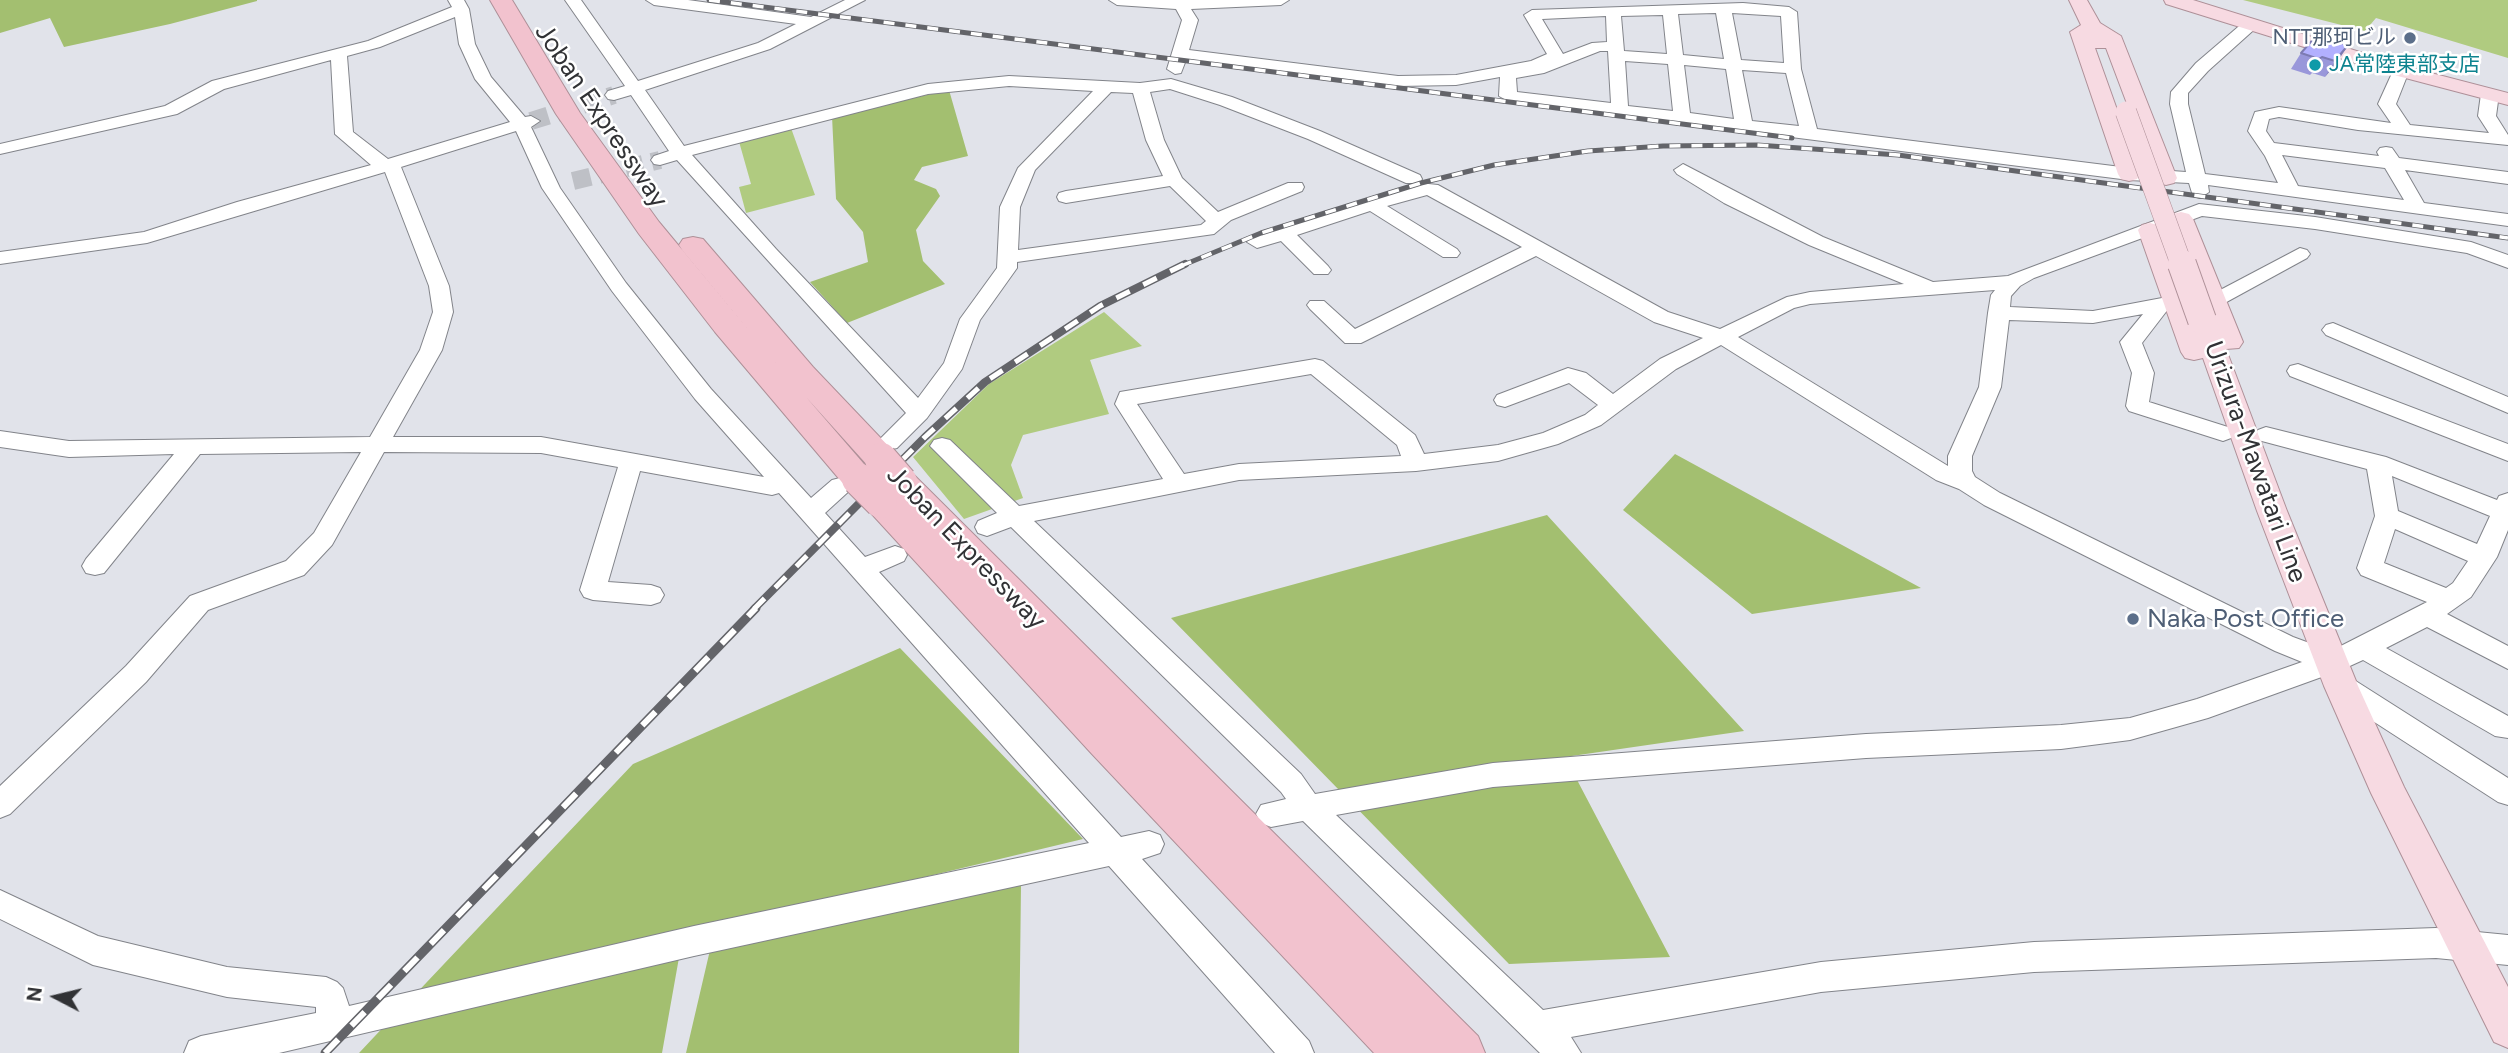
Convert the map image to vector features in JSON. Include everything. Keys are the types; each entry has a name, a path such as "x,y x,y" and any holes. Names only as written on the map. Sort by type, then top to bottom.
{"highway":[{"name":"Joban Expressway","path":"501,0 568,114 649,228 726,325 1461,1053"},
{"name":"Joban Expressway","path":"524,0 548,43 634,171 875,475 1106,742 1407,1053"}],"main road":[{"name":"Urizura-Mawatari Line","path":"2078,0 2092,27 2208,310 2258,442 2337,674 2389,793 2508,1028"},
{"path":"2173,0 2401,71 2499,96"},
{"path":"2129,174 2080,32 2092,27 2111,36 2166,178"},
{"path":"2190,215 2208,310"},
{"path":"2151,230 2168,301 2223,433 2258,442"}],"street":[{"path":"573,0 680,153 796,283 919,413"},
{"path":"654,0 814,22"},
{"path":"614,95 731,59 857,0"},
{"path":"1117,0 1181,5 1281,0"},
{"path":"0,149 171,110 218,85 339,54 407,33 459,5 467,44 484,79 526,122 551,188 644,319 703,394 1297,1053"},
{"path":"1171,84 1190,20 1181,5"},
{"path":"1180,54 1333,75 1411,82 1456,80 1535,65 1556,57 1532,15 1788,6 1793,69 1809,133"},
{"path":"1724,9 1744,124"},
{"path":"1670,10 1682,117"},
{"path":"1613,11 1620,109"},
{"path":"2190,215 2200,196 2179,104 2180,92 2202,67 2251,24"},
{"path":"1793,69 1675,60 1598,46 1538,69 1508,74 1508,96 2129,174 2195,178 2508,220"},
{"path":"0,805 136,674 199,603 295,568 323,539 431,350 443,312 439,286 394,170 376,160 344,134 339,54"},
{"path":"2401,71 2387,104 2404,130"},
{"path":"660,160 928,89 1009,81 1140,88 1171,84 1314,135 1413,179"},
{"path":"810,513 875,475 954,364 970,319 1007,268 1010,257 1007,220 1027,168 1106,87"},
{"path":"1140,88 1155,140 1174,180 1217,222"},
{"path":"2499,96 2487,117 2505,140"},
{"path":"2291,192 2269,148 2257,131 2261,116 2279,112 2370,126 2505,140"},
{"path":"0,258 147,237 526,122"},
{"path":"2370,126 2418,209"},
{"path":"2269,148 2508,178"},
{"path":"1683,170 1731,199 1816,242 1930,288"},
{"path":"1066,197 1174,180"},
{"path":"551,188 573,181"},
{"path":"1010,257 1207,230 1224,216 1295,187"},
{"path":"1257,242 1419,189 1432,189 1661,317 1723,337 1944,474 1967,483 1992,499 2284,643 2337,674 2508,793"},
{"path":"1371,204 1451,253"},
{"path":"987,527 1014,516 1270,468 1416,463 1498,453 1550,439 1593,420 1668,364 1787,303 2012,282 2190,215 2315,223 2471,248 2508,261"},
{"path":"1283,232 1321,270"},
{"path":"1317,305 1353,338 1536,248"},
{"path":"2208,310 2300,254"},
{"path":"1967,483 1960,471 1960,456 1990,387 1997,313 2001,295 2012,282"},
{"path":"1997,313 2093,317 2168,301"},
{"path":"2168,301 2131,342 2143,373 2137,406 2223,433"},
{"path":"2333,330 2508,406"},
{"path":"1177,484 1126,404 1128,397 1315,366 1407,441 1416,463"},
{"path":"2298,371 2508,453"},
{"path":"1505,400 1568,375 1578,378 1613,405"},
{"path":"0,439 69,449 541,444 772,487 783,484"},
{"path":"1271,814 1493,775 1866,746 2061,737 2130,729 2337,674 2363,647 2437,608 2462,590 2484,557 2506,507 2378,463 2258,442"},
{"path":"942,446 1291,783 1308,807 1564,1053"},
{"path":"95,566 193,447"},
{"path":"633,463 626,473 593,590 651,595"},
{"path":"2378,463 2387,516 2371,568 2437,608 2508,658"},
{"path":"2387,516 2484,557"},
{"path":"859,570 895,555"},
{"path":"2363,647 2505,728"},
{"path":"201,1053 694,941 1149,844"},
{"path":"0,904 93,950 227,982 326,993 331,999 333,1010 328,1026"},
{"path":"1538,1027 1821,977 2034,957 2435,943 2508,950"}],"green space":[{"path":"0,0 257,1 170,24 64,47 50,18 0,33"},
{"path":"2243,0 2508,0 2508,58 2376,18 2365,31"},
{"path":"949,90 968,156 922,167 914,180 936,189 940,196 916,230 923,261 945,284 847,323 810,282 868,262 863,232 836,199 832,116"},
{"path":"791,128 815,195 746,213 739,187 751,184 738,138"},
{"path":"1104,312 1142,346 1090,360 1109,414 1023,435 1011,465 1023,498 964,519 913,457 989,384"},
{"path":"1675,454 1921,588 1752,614 1623,510"},
{"path":"1547,515 1744,731 1565,757 1670,957 1509,964 1171,618"},
{"path":"900,648 1083,839 409,1001 633,764"},
{"path":"1021,885 1019,1053 686,1053 710,950"},
{"path":"680,952 662,1053 359,1053 390,1020"}],"building":[{"path":"2317,35 2348,45 2335,61 2301,53"}],"tunnel":[{"path":"531,121 614,95"},
{"path":"573,181 660,160"}],"railway":[{"path":"709,0 1792,138"},
{"path":"1181,266 1261,233 1421,183 1494,165 1588,151 1663,146 1757,145 1898,155 2508,238"},
{"path":"754,609 925,437 985,382 1100,306 1185,264"},
{"path":"325,1053 756,608"}],"place":[{"name":"NTT那珂ビル","path":"2410,38"},
{"name":"JA常陸東部支店","path":"2315,65"},
{"name":"Naka Post Office","path":"2133,619"}]}
